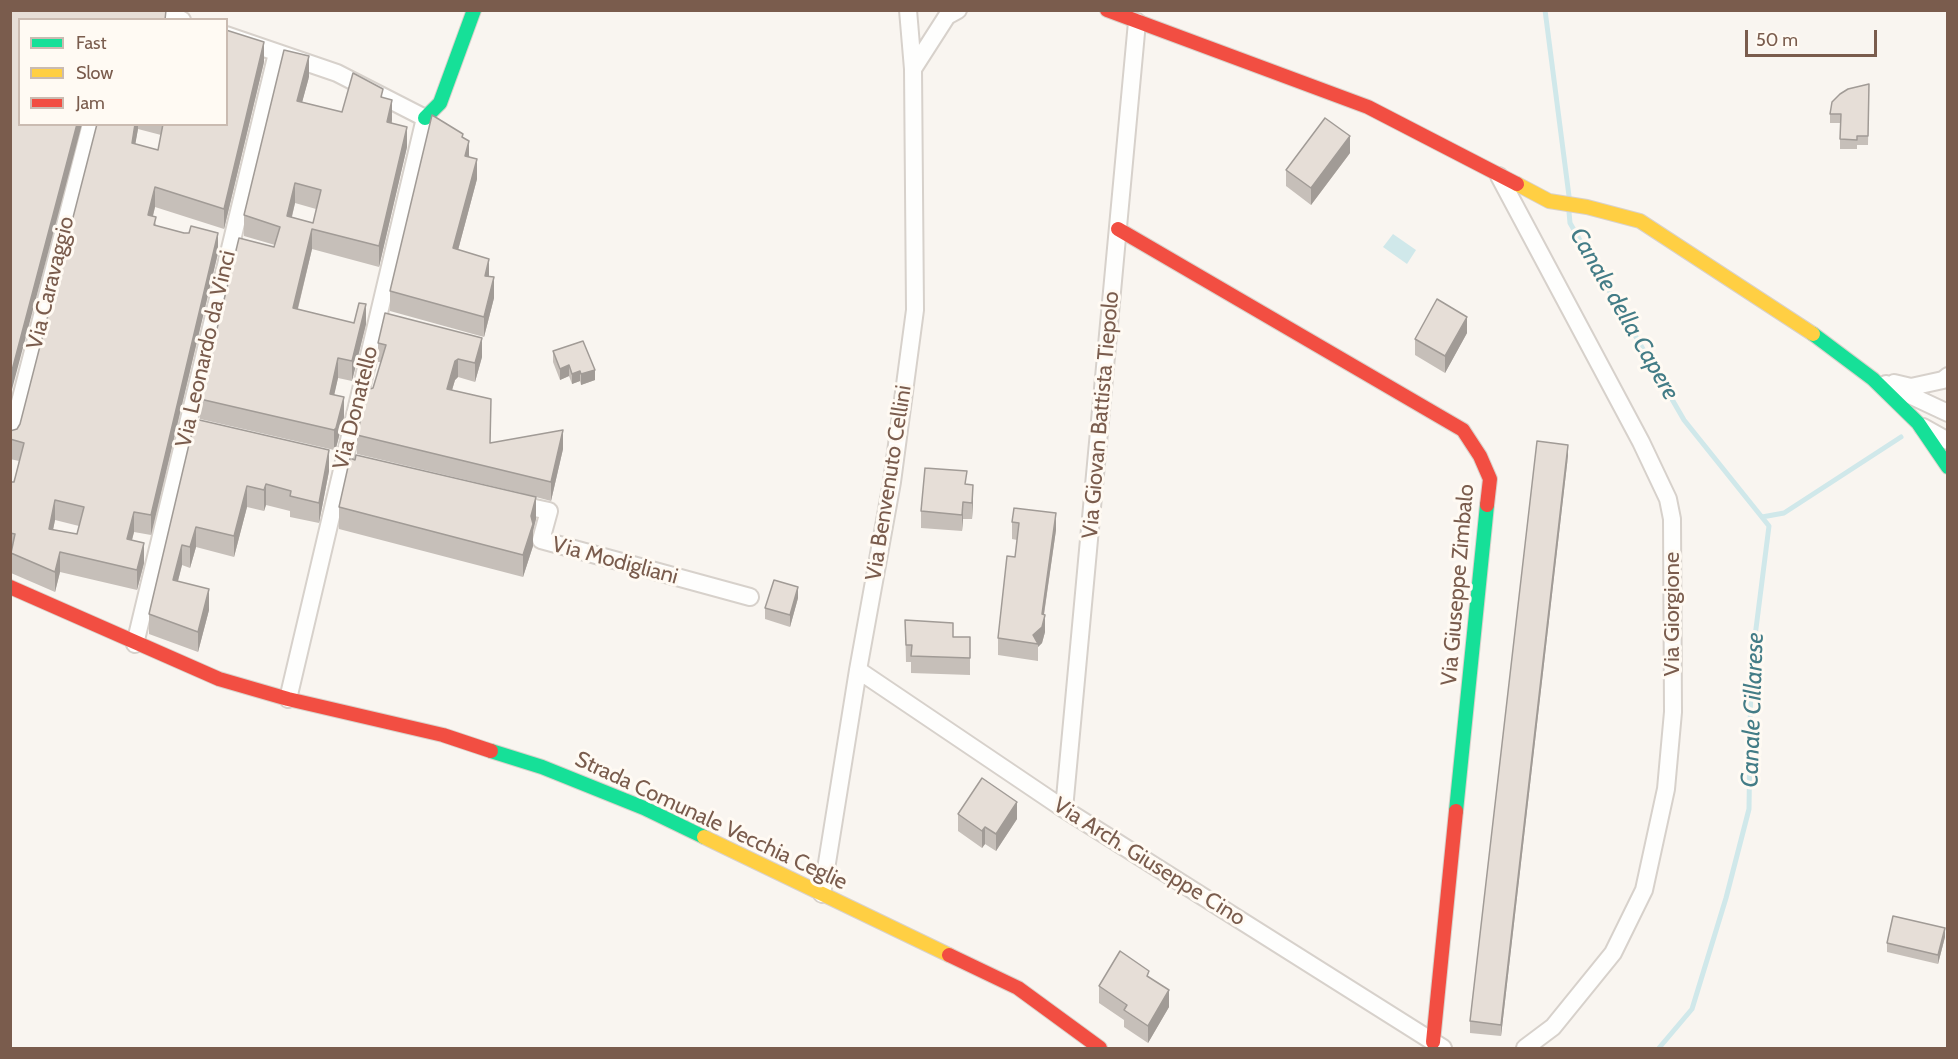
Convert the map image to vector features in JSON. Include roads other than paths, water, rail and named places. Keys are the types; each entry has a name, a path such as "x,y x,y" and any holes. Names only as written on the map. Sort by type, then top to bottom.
{"street":[{"path":"156,10 177,18"},
{"path":"228,36 337,73 425,118 440,103 474,10"},
{"name":"Via Benvenuto Cellini","path":"822,894 858,670 892,482 915,310 913,69 908,10"},
{"path":"913,69 946,16 958,10"},
{"path":"1107,10 1368,107 1549,201 1587,207 1640,221 1815,334 1873,379 1917,423 1947,467"},
{"name":"Via Giovan Battista Tiepolo","path":"1064,809 1137,22"},
{"name":"Via Leonardo da Vinci","path":"135,644 193,429 277,52"},
{"name":"Via Donatello","path":"288,699 337,464 383,320 425,118"},
{"name":"Via Caravaggio","path":"10,441 90,126"},
{"name":"Via Giorgione","path":"1499,176 1641,442 1668,499 1672,519 1673,712 1666,789 1644,890 1613,953 1553,1028 1525,1048"},
{"name":"Via Giuseppe Zimbalo","path":"1118,229 1463,430 1480,456 1490,479 1438,1045"},
{"path":"1873,379 1911,387 1943,380 1947,376"},
{"path":"1873,379 1947,413"},
{"path":"1917,423 1947,441"},
{"path":"337,464 365,470"},
{"name":"Via Modigliani","path":"503,501 549,511 541,540 750,597"},
{"name":"Strada Comunale Vecchia Ceglie","path":"10,587 135,644 219,679 288,699 443,735 542,767 644,808 1018,988 1100,1048"},
{"name":"Via Arch. Giuseppe Cino","path":"858,670 1064,809 1438,1045"}],"water":[{"path":"1393,234 1416,250 1407,264 1383,247"}],"waterway":[{"name":"Canale della Capere","path":"1545,10 1569,196"},
{"name":"Canale Cillarese","path":"1569,212 1570,223 1684,420 1769,526 1751,668 1749,809 1726,898 1692,1009 1659,1048"},
{"name":"Canale Cillarese","path":"1762,517 1784,513 1901,437"}]}
